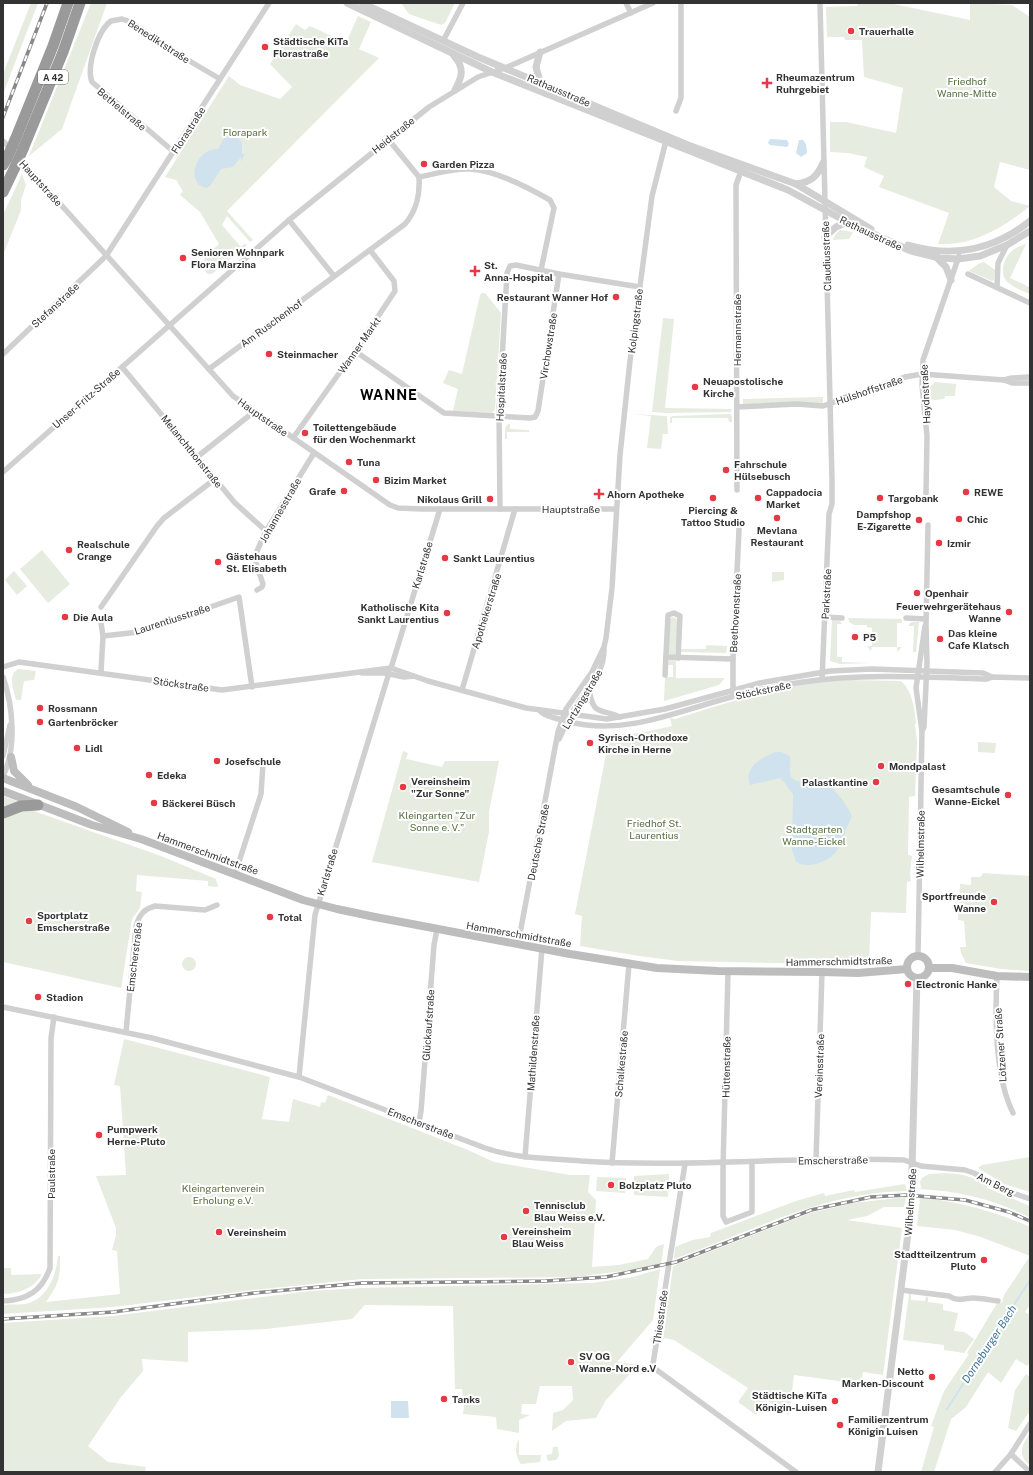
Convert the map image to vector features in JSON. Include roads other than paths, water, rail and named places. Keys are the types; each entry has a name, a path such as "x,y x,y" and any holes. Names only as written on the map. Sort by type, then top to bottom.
{"highway":[{"name":"A 42","path":"5,161 53,46 68,3"},
{"name":"A 42","path":"3,192 23,149 58,65 80,3"},
{"path":"3,813 21,806 38,805"}],"main road":[{"path":"5,756 14,771 31,789"},
{"name":"Hammerschmidtstraße","path":"3,777 87,812 140,839"},
{"name":"Hammerschmidtstraße","path":"3,791 92,826 140,839 317,904 437,929 630,964 686,970 858,973 907,969"},
{"path":"918,956 926,960 929,968 925,975 917,978 910,976 907,969 910,960 918,956"},
{"path":"929,968 952,968 997,976 1030,977"}],"street":[{"name":"Florastraße","path":"106,256 269,3"},
{"name":"Rathausstraße","path":"347,3 492,72 666,139 759,169 796,184 872,230 897,242 927,250 958,255 980,256 1007,245 1030,232"},
{"name":"Rathausstraße","path":"362,3 444,41 540,82 666,139 788,190 847,222 911,251 936,257 958,255 978,249 1010,235 1030,221"},
{"path":"444,41 463,3"},
{"path":"626,3 631,13"},
{"name":"Heidstraße","path":"169,325 289,220 418,115 455,90 492,72 505,68 653,3"},
{"path":"676,111 681,98 681,3"},
{"name":"Claudiusstraße","path":"820,3 832,479 831,509"},
{"name":"Benediktstraße","path":"101,34 104,28 111,21 126,20 171,50 220,79"},
{"name":"Bethelstraße","path":"101,34 90,65 90,77 92,82 174,152"},
{"path":"540,52 536,67 540,82"},
{"path":"451,53 461,66 462,71 460,81 455,90"},
{"path":"388,139 418,177 456,169 479,170 491,173 549,199 553,203 554,208 541,270 640,287"},
{"name":"Kolpingstraße","path":"616,509 622,430 653,189 666,139"},
{"name":"Hauptstraße","path":"3,140 233,396 390,505 405,509 616,509"},
{"path":"796,184 805,182 815,177 823,163"},
{"name":"Rathausstraße","path":"741,171 748,169 759,169"},
{"name":"Hermannstraße","path":"737,490 736,185 741,171"},
{"name":"Am Ruschenhof","path":"209,369 405,224 412,214 419,194 418,177"},
{"path":"289,220 334,276"},
{"path":"825,237 836,227 847,222"},
{"path":"997,287 998,263 1007,245"},
{"name":"Wanner Markt","path":"293,438 393,296 396,288 394,281 370,250"},
{"name":"Haydnstraße","path":"926,494 927,436 922,374 924,354 951,280 958,255"},
{"name":"Stefanstraße","path":"3,354 106,256"},
{"path":"936,257 946,267 951,280"},
{"name":"Hospitalstraße","path":"500,509 499,417 507,273 510,266 516,265 541,270"},
{"name":"Virchowstraße","path":"499,417 530,418 535,417 538,411 548,355 559,274"},
{"path":"968,274 1030,303"},
{"name":"Unser-Fritz-Straße","path":"3,472 169,325"},
{"path":"355,351 441,412 499,417"},
{"name":"Melanchthonstraße","path":"122,367 235,503 266,531"},
{"name":"Hülshoffstraße","path":"737,407 797,404 823,406 922,374 1004,380 1012,383 1030,383"},
{"name":"Hülshoffstraße","path":"1004,380 1030,377"},
{"path":"197,457 255,412"},
{"name":"Johannesstraße","path":"257,590 262,587 262,584 255,560 256,551 266,531 314,453"},
{"path":"101,607 164,518 214,478"},
{"name":"Karlstraße","path":"299,1077 317,904 440,509"},
{"name":"Apothekerstraße","path":"462,690 515,509"},
{"name":"Lortzingstraße","path":"567,714 589,689 601,666 610,613 616,509"},
{"name":"Parkstraße","path":"822,680 829,514 831,509"},
{"name":"Wilhelmstraße","path":"922,731 924,727 927,670 926,621 928,525"},
{"name":"Beethovenstraße","path":"734,696 733,659 739,529"},
{"name":"Laurentiusstraße","path":"103,636 139,632 239,597 252,687"},
{"path":"665,675 668,615 674,613 680,616 678,658"},
{"path":"825,617 842,618"},
{"path":"906,618 926,621"},
{"name":"Wilhelmstraße","path":"918,956 922,731 919,717 916,678 926,621"},
{"path":"101,623 103,636 101,672"},
{"name":"Lortzingstraße","path":"558,741 567,714 568,705 592,672 604,647"},
{"path":"666,657 733,659"},
{"name":"Stöckstraße","path":"3,667 19,662 101,672 222,690 390,670 405,672 412,676 565,720 600,727 628,725 667,716 734,696 784,685 822,680 851,678 1030,678"},
{"name":"Stöckstraße","path":"540,712 567,714 598,719 622,718 665,709 760,682 822,672 872,669 927,670 983,673 992,677"},
{"path":"3,677 9,701 10,721 3,777"},
{"name":"Stöckstraße","path":"589,689 591,701 595,707 601,712 622,718"},
{"name":"Deutsche Straße","path":"518,944 558,741"},
{"path":"235,874 261,794 263,764"},
{"name":"Emscherstraße","path":"126,1032 136,926 140,915 148,908 155,906 205,910 217,905"},
{"name":"Glückaufstraße","path":"419,1122 434,945 437,929"},
{"name":"Mathildenstraße","path":"525,1157 542,948"},
{"name":"Schalkestraße","path":"612,1163 630,964"},
{"name":"Hüttenstraße","path":"723,1162 728,971"},
{"name":"Vereinsstraße","path":"816,1160 822,972"},
{"name":"Lötzener Straße","path":"997,976 998,1048 1006,1100 1013,1112"},
{"name":"Wilhelmstraße","path":"878,1472 911,1210 917,978"},
{"name":"Emscherstraße","path":"3,1006 126,1032 299,1077 497,1152 525,1157 612,1163 684,1164 816,1160 895,1160 913,1163"},
{"name":"Paulstraße","path":"3,1301 30,1295 43,1284 50,1268 51,1038 54,1017"},
{"path":"723,1162 723,1216 724,1221 728,1222 752,1212 752,1162"},
{"name":"Am Berg","path":"913,1163 921,1166 974,1173 1004,1190 1030,1199"},
{"name":"Thiesstraße","path":"684,1164 660,1315 653,1364 654,1368 796,1472"},
{"path":"901,1290 949,1296 953,1299 965,1300 971,1298 998,1301"},
{"path":"995,1472 1011,1454 1030,1424"},
{"path":"1011,1454 1030,1472"}],"water":[{"path":"229,129 232,129 242,143 242,154 245,154 241,162 241,157 233,167 221,169 210,186 206,188 199,185 195,178 195,168 197,163 203,154 213,149 218,149"},
{"path":"770,139 787,140 789,144 787,147 770,145 768,143"},
{"path":"799,140 803,140 806,144 807,153 801,157 796,153"},
{"path":"775,752 781,752 790,756 790,774 794,779 805,782 816,776 827,783 837,793 852,816 845,834 841,838 840,846 836,852 820,863 807,865 796,862 792,850 793,794 782,780 780,778 750,785 749,773 751,768 760,760"},
{"path":"391,1401 408,1401 409,1418 391,1418"}],"waterway":[{"name":"Dorneburger Bach","path":"947,1409 1030,1280"}],"railway":[{"path":"3,117 47,3"},
{"path":"3,1319 113,1312 254,1293 362,1283 546,1281 606,1277 676,1262 811,1210 871,1197 906,1195 965,1200 1009,1212 1030,1221"}],"place":[{"name":"Trauerhalle","path":"851,31"},
{"name":"Städtische KiTa Florastraße","path":"265,47"},
{"name":"Rheumazentrum Ruhrgebiet","path":"767,83"},
{"name":"Garden Pizza","path":"424,164"},
{"name":"Senioren Wohnpark Flora Marzina","path":"183,258"},
{"name":"St. Anna-Hospital","path":"475,271"},
{"name":"Restaurant Wanner Hof","path":"616,297"},
{"name":"Steinmacher","path":"269,354"},
{"name":"Neuapostolische Kirche","path":"695,387"},
{"name":"Toilettengebäude für den Wochenmarkt","path":"305,433"},
{"name":"Tuna","path":"349,462"},
{"name":"Fahrschule Hülsebusch","path":"726,470"},
{"name":"Bizim Market","path":"376,480"},
{"name":"Grafe","path":"344,491"},
{"name":"REWE","path":"966,492"},
{"name":"Ahorn Apotheke","path":"599,494"},
{"name":"Piercing & Tattoo Studio","path":"713,498"},
{"name":"Cappadocia Market","path":"758,498"},
{"name":"Targobank","path":"880,498"},
{"name":"Nikolaus Grill","path":"490,499"},
{"name":"Mevlana Restaurant","path":"777,518"},
{"name":"Chic","path":"959,519"},
{"name":"Dampfshop E-Zigarette","path":"919,520"},
{"name":"Izmir","path":"939,543"},
{"name":"Realschule Crange","path":"69,550"},
{"name":"Sankt Laurentius","path":"445,558"},
{"name":"Gästehaus St. Elisabeth","path":"218,562"},
{"name":"Openhair","path":"917,593"},
{"name":"Feuerwehrgerätehaus Wanne","path":"1009,612"},
{"name":"Katholische Kita Sankt Laurentius","path":"447,613"},
{"name":"Die Aula","path":"65,617"},
{"name":"P5","path":"855,637"},
{"name":"Das kleine Cafe Klatsch","path":"940,639"},
{"name":"Rossmann","path":"40,708"},
{"name":"Gartenbröcker","path":"40,722"},
{"name":"Syrisch-Orthodoxe Kirche in Herne","path":"590,743"},
{"name":"Lidl","path":"77,748"},
{"name":"Josefschule","path":"217,761"},
{"name":"Mondpalast","path":"881,766"},
{"name":"Edeka","path":"149,775"},
{"name":"Palastkantine","path":"876,782"},
{"name":"Vereinsheim \"Zur Sonne\"","path":"403,787"},
{"name":"Gesamtschule Wanne-Eickel","path":"1008,795"},
{"name":"Bäckerei Büsch","path":"154,803"},
{"name":"Sportfreunde Wanne","path":"994,902"},
{"name":"Total","path":"270,917"},
{"name":"Sportplatz Emscherstraße","path":"29,921"},
{"name":"Electronic Hanke","path":"908,984"},
{"name":"Stadion","path":"38,997"},
{"name":"Pumpwerk Herne-Pluto","path":"99,1135"},
{"name":"Bolzplatz Pluto","path":"611,1185"},
{"name":"Tennisclub Blau Weiss e.V.","path":"526,1211"},
{"name":"Vereinsheim","path":"219,1232"},
{"name":"Vereinsheim Blau Weiss","path":"504,1237"},
{"name":"Stadtteilzentrum Pluto","path":"984,1260"},
{"name":"SV OG Wanne-Nord e.V","path":"571,1362"},
{"name":"Netto Marken-Discount","path":"932,1377"},
{"name":"Tanks","path":"444,1399"},
{"name":"Städtische KiTa Königin-Luisen","path":"835,1401"},
{"name":"Familienzentrum Königin Luisen","path":"840,1425"}],"district":[{"name":"WANNE","path":"389,395"}],"park label":[{"name":"Friedhof Wanne-Mitte","path":"967,86"},
{"name":"Florapark","path":"245,132"},
{"name":"Kleingarten \"Zur Sonne e. V.\"","path":"437,820"},
{"name":"Friedhof St. Laurentius","path":"654,828"},
{"name":"Stadtgarten Wanne-Eickel","path":"814,834"},
{"name":"Kleingartenverein Erholung e.V.","path":"223,1194"}]}
